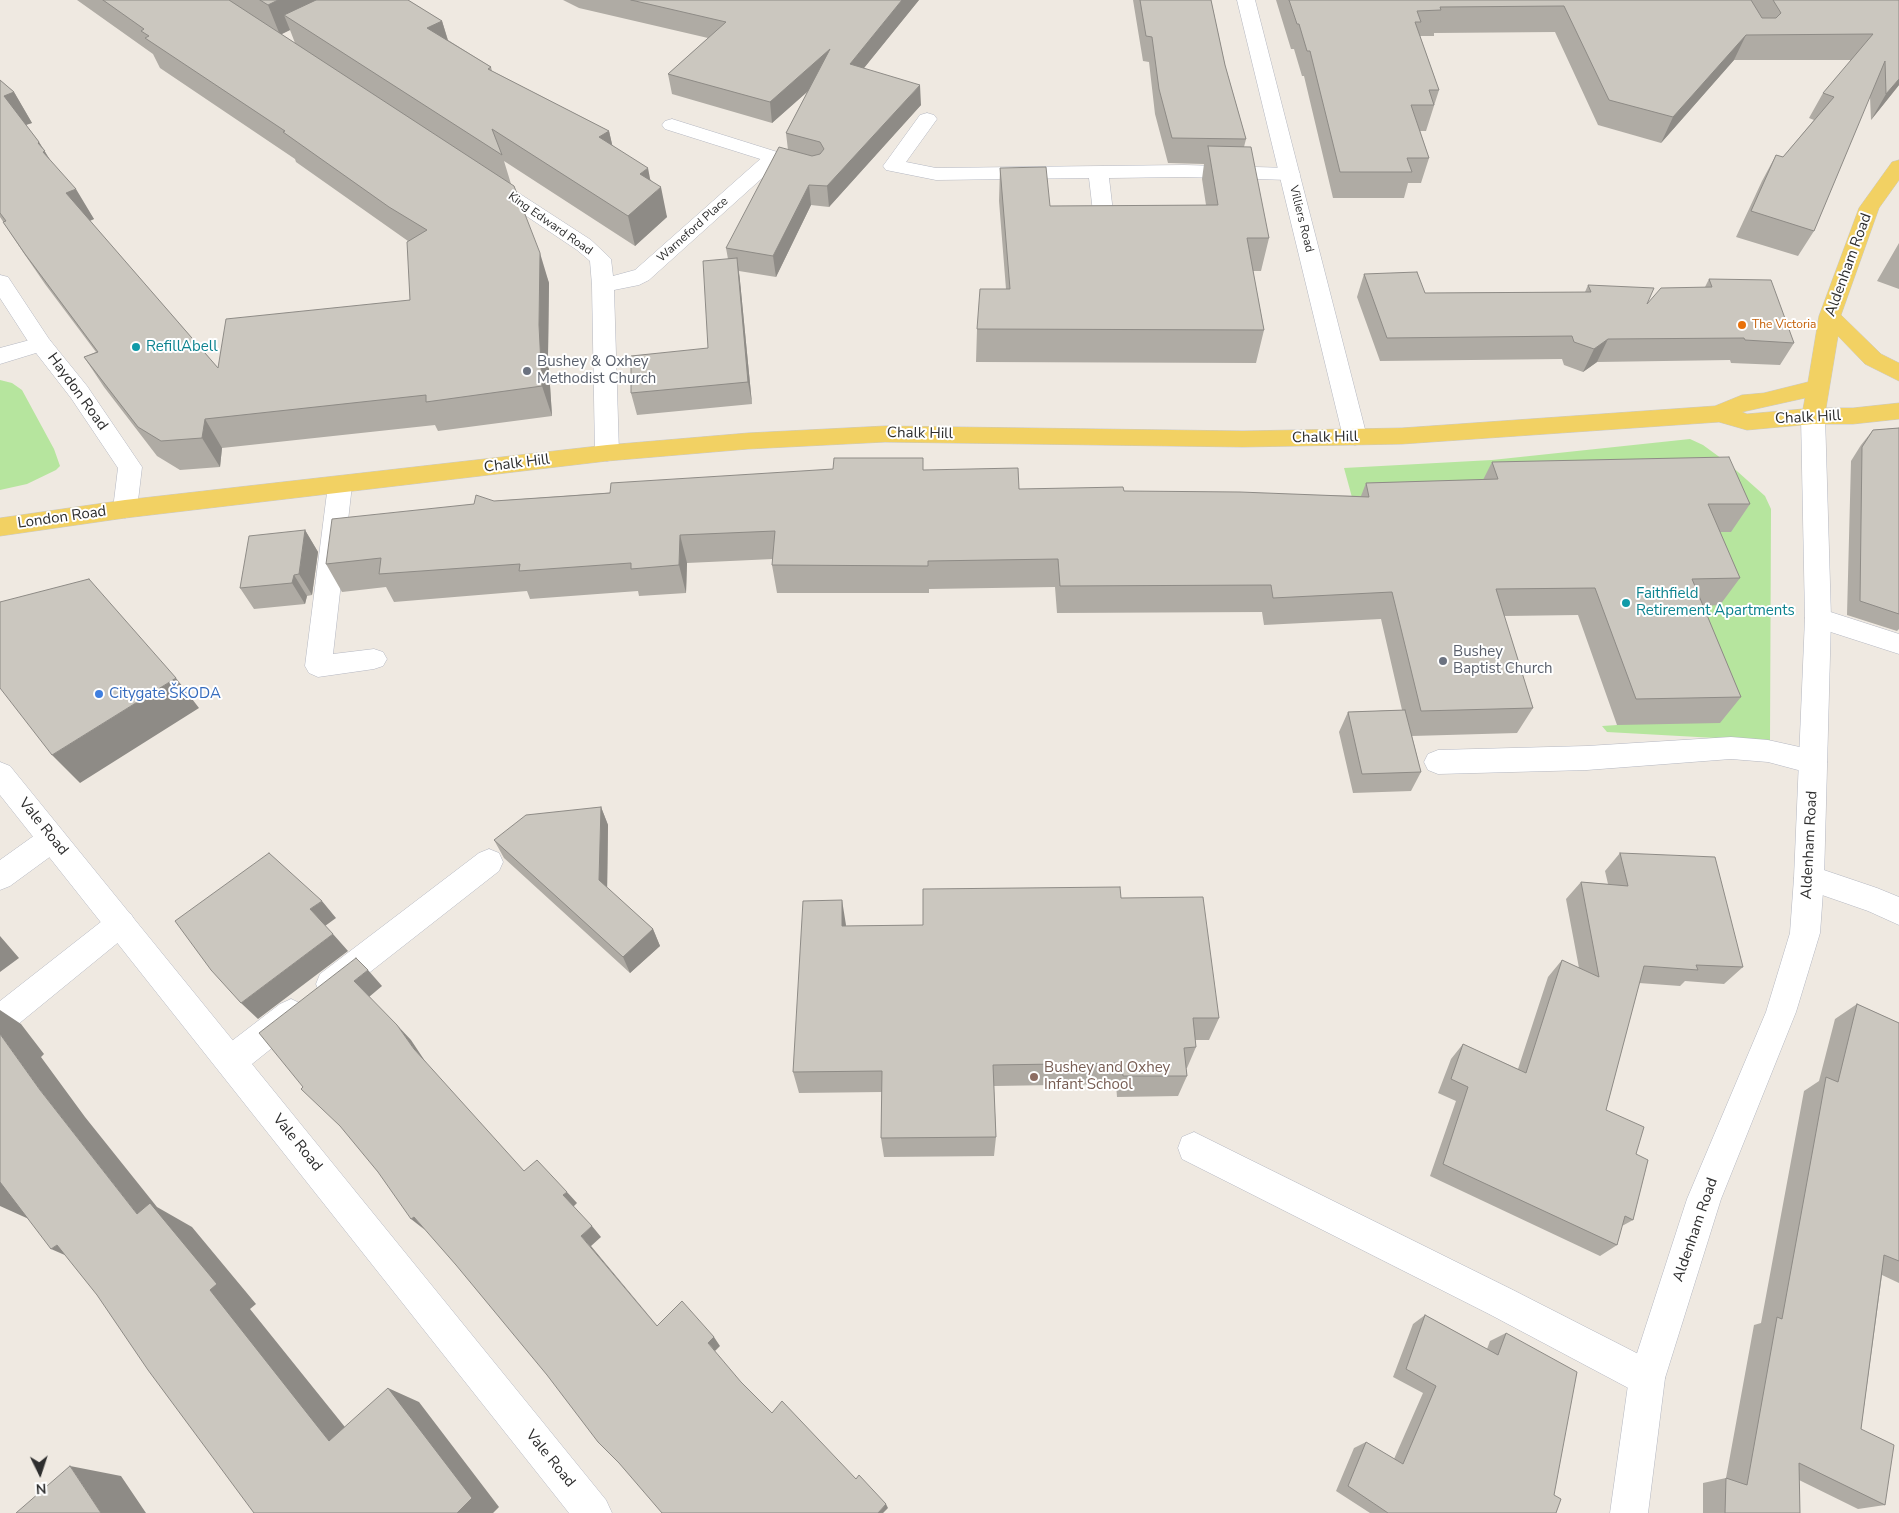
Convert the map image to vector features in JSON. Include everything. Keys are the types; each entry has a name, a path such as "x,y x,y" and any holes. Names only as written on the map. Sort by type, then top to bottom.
{"main road":[{"name":"Aldenham Road","path":"1815,401 1830,316 1869,208 1899,166"},
{"path":"1830,316 1873,359 1899,373"},
{"name":"Chalk Hill","path":"125,509 607,453 748,440 885,434 1243,439 1402,436 1719,414 1747,422 1815,401 1854,416 1899,411"},
{"name":"London Road","path":"0,527 125,509"}],"street":[{"name":"Villiers Road","path":"1246,0 1355,437"},
{"path":"927,119 893,166 936,174 1184,171 1290,174"},
{"path":"672,125 773,158 814,169"},
{"name":"Warneford Place","path":"603,285 630,280 642,275 773,158"},
{"path":"1098,172 1105,229"},
{"name":"King Edward Road","path":"477,174 584,245 600,259 603,285 607,453"},
{"name":"Haydon Road","path":"0,282 130,467 125,509"},
{"path":"0,356 42,344"},
{"name":"Aldenham Road","path":"1629,1513 1648,1378 1704,1199 1781,1012 1805,933 1814,762 1818,618 1815,401"},
{"path":"340,485 318,666 374,660"},
{"path":"1818,618 1899,644"},
{"path":"1438,762 1587,758 1731,748 1768,751 1814,762"},
{"name":"Vale Road","path":"0,774 593,1513"},
{"path":"0,877 52,839"},
{"path":"231,1061 489,862"},
{"path":"1809,878 1877,902 1899,912"},
{"path":"0,1020 121,923"},
{"path":"1194,1148 1648,1378"}],"green space":[{"path":"0,380 12,383 22,390 54,449 60,466 56,470 27,484 0,490"},
{"path":"1690,439 1703,445 1729,464 1765,496 1771,509 1770,741 1607,732 1602,726 1617,725 1673,606 1356,512 1344,468 1492,460"}],"building":[{"path":"103,0 229,0 514,186 540,253 539,325 542,386 426,402 426,395 205,419 202,438 161,441 138,427 84,357 98,352 3,222 6,221 0,213 0,80 14,92 4,96 39,142 45,151 43,152 76,189 66,193 218,368 226,319 410,300 407,242 427,230 389,207 283,132 285,131 145,38 149,36 141,31 144,29"},
{"path":"260,0 278,0 268,5"},
{"path":"316,0 408,0 442,21 427,28 491,67 488,69 609,131 599,137 648,168 640,174 661,187 628,216 492,129 502,155 284,15"},
{"path":"631,0 902,0 850,64 920,85 827,186 809,185 773,256 726,248 779,147 812,156 820,154 824,149 820,142 786,133 830,49 770,102 668,74 726,22"},
{"path":"1140,0 1211,0 1225,65 1246,139 1172,138 1159,89 1152,37 1146,36"},
{"path":"1289,0 1751,0 1762,18 1776,18 1781,13 1773,0 1899,0 1899,79 1886,94 1885,61 1814,231 1751,211 1776,155 1783,157 1834,97 1823,93 1873,34 1746,35 1673,117 1609,100 1564,6 1440,7 1441,10 1417,11 1421,22 1415,22 1439,90 1429,90 1434,105 1411,105 1429,158 1407,158 1412,172 1340,172 1310,51 1307,51"},
{"path":"1208,146 1251,147 1269,238 1247,238 1264,330 977,329 980,289 1010,289 1000,168 1046,167 1050,206 1218,205"},
{"path":"737,258 748,382 631,393 631,356 708,348 703,261"},
{"path":"1417,272 1425,293 1591,292 1588,285 1654,288 1647,304 1661,288 1712,287 1709,279 1771,280 1794,343 1745,340 1744,338 1608,339 1594,349 1574,342 1572,336 1387,338 1364,274"},
{"path":"1899,428 1899,614 1860,601 1862,447 1873,430"},
{"path":"1729,457 1750,504 1708,504 1740,578 1692,579 1741,697 1636,699 1595,588 1496,589 1533,708 1421,711 1392,592 1273,598 1271,585 1060,586 1058,559 928,561 928,566 772,565 775,531 680,535 679,565 631,569 631,563 519,571 520,564 379,574 381,558 326,564 332,519 474,504 476,495 494,501 610,493 611,483 833,469 834,458 923,458 923,470 1018,468 1019,489 1123,487 1124,491 1240,492 1369,497 1366,483 1498,479 1492,462"},
{"path":"305,530 299,574 294,575 292,583 240,588 249,536"},
{"name":"Citygate ŠKODA","path":"89,579 176,678 52,755 0,688 0,602"},
{"path":"1405,710 1421,772 1362,774 1348,712"},
{"path":"601,807 599,880 653,929 623,957 494,840 526,815"},
{"path":"269,853 322,901 310,909 333,934 241,1003 211,970 175,921"},
{"path":"1620,853 1715,857 1743,967 1696,965 1698,970 1644,966 1606,1110 1644,1127 1636,1154 1648,1160 1633,1220 1625,1216 1617,1245 1443,1164 1468,1087 1451,1079 1463,1044 1526,1073 1562,960 1599,977 1581,882 1628,886"},
{"path":"1120,887 1121,898 1203,897 1219,1018 1193,1018 1196,1047 1184,1048 1187,1076 1123,1076 1122,1063 993,1065 996,1137 881,1138 882,1071 793,1072 803,901 842,900 842,926 923,925 923,889"},
{"path":"356,958 368,970 354,981 397,1025 414,1049 524,1171 537,1160 567,1192 563,1195 592,1226 581,1236 657,1326 682,1301 714,1337 708,1343 741,1382 772,1413 782,1401 856,1479 859,1475 886,1504 878,1513 662,1513 619,1463 598,1442 547,1375 456,1265 414,1217 411,1219 378,1172 340,1126 301,1089 303,1087 259,1033"},
{"path":"1857,1004 1899,1023 1899,1261 1884,1255 1861,1429 1894,1445 1885,1505 1799,1463 1800,1513 1725,1513 1726,1478 1747,1485 1777,1317 1782,1319 1826,1077 1838,1082"},
{"path":"0,1034 40,1090 137,1214 150,1203 217,1284 210,1290 329,1441 388,1388 472,1498 457,1513 254,1513 148,1370 97,1295 57,1245 51,1249 0,1182"},
{"path":"1425,1315 1498,1355 1506,1333 1577,1372 1554,1495 1561,1499 1556,1513 1388,1513 1348,1486 1366,1442 1403,1464 1436,1386 1406,1369"},
{"path":"70,1466 101,1513 16,1513"}],"place":[{"name":"The Victoria","path":"1742,325"},
{"name":"RefillAbell","path":"136,347"},
{"name":"Bushey & Oxhey Methodist Church","path":"527,371"},
{"name":"Faithfield Retirement Apartments","path":"1626,603"},
{"name":"Bushey Baptist Church","path":"1443,661"},
{"name":"Citygate ŠKODA","path":"99,694"},
{"name":"Bushey and Oxhey Infant School","path":"1034,1077"}]}
